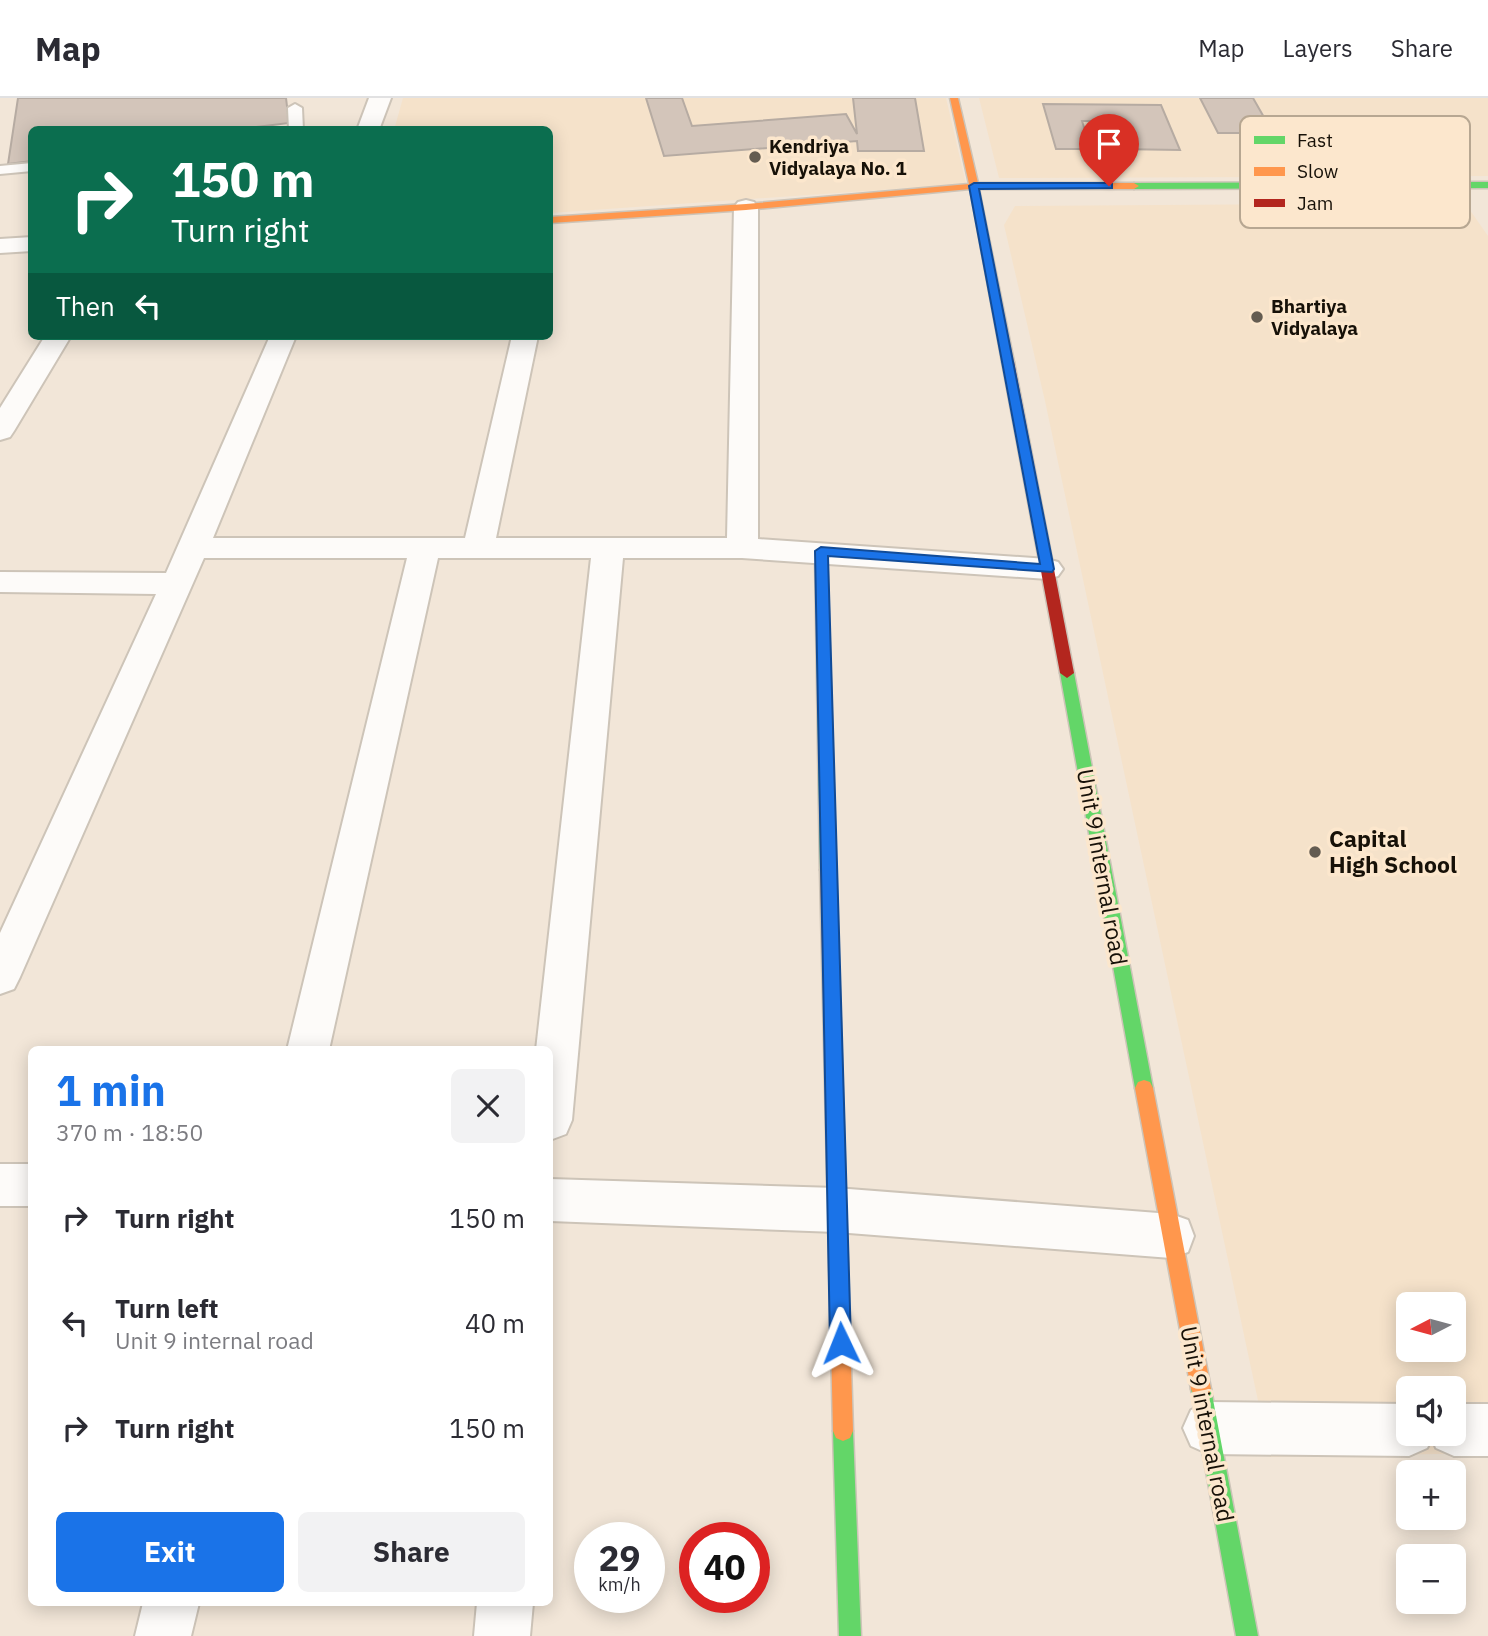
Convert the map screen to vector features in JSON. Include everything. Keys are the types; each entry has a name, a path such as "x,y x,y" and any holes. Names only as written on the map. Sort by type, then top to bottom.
{"street":[{"path":"370,126 380,98"},
{"name":"Unit 9 internal road","path":"954,98 974,186 1047,569 1247,1636"},
{"path":"553,220 746,207 974,186 1240,185"},
{"path":"1470,185 1488,185"},
{"path":"742,548 746,207"},
{"path":"0,246 28,244"},
{"path":"0,431 56,340"},
{"path":"0,976 194,548 281,340"},
{"path":"479,547 524,340"},
{"path":"194,548 742,548 821,551 1047,569"},
{"path":"309,1046 425,548"},
{"path":"553,1090 608,549"},
{"path":"821,551 836,1210 850,1636"},
{"path":"0,582 178,584"},
{"path":"0,1185 28,1185"},
{"path":"553,1200 836,1210 1171,1236"},
{"path":"1209,1428 1396,1430"},
{"path":"1466,1430 1488,1430"},
{"path":"163,1636 170,1606"},
{"path":"502,1636 505,1606"}],"lane":[{"path":"295,108 296,126"},
{"path":"0,170 28,167"}],"shaded area":[{"name":"Kendriya Vidyalaya No. 1","path":"403,98 946,98 966,184 553,213 553,126 395,126"},
{"path":"979,98 1488,98 1488,176 1470,176 1470,116 1240,116 1240,177 999,178"},
{"name":"Capital High School","path":"1240,204 1240,228 1470,228 1470,210 1488,236 1488,1453 1270,1457 1045,401 1004,225 1015,206"}],"building":[{"path":"18,98 286,98 289,123 265,126 28,126 28,162 8,164"},
{"path":"646,98 682,98 692,126 846,114 857,134 853,98 915,98 924,151 858,151 857,141 664,156"},
{"path":"1200,98 1253,98 1263,116 1240,116 1240,133 1218,133"},
{"path":"1043,104 1161,105 1180,150 1117,149 1108,121 1082,121 1091,149 1056,149"}],"traffic: fast":[{"path":"1470,185 1488,185"},
{"path":"1134,186 1240,186"},
{"path":"821,552 828,870"},
{"path":"1067,673 1144,1088"},
{"path":"1201,1389 1247,1636"},
{"path":"843,1431 850,1636"}],"traffic: slow":[{"path":"954,98 1008,362"},
{"path":"553,220 746,207 974,186 1134,186"},
{"path":"828,870 843,1431"},
{"path":"1144,1088 1201,1389"}],"traffic: jam":[{"path":"1008,362 1067,673"}],"place":[{"name":"Kendriya Vidyalaya No. 1","path":"755,157"},
{"name":"Bhartiya Vidyalaya","path":"1257,317"},
{"name":"Capital High School","path":"1315,852"}],"route":[{"path":"841,1343 821,551 1047,569 974,186 1109,186"}]}
